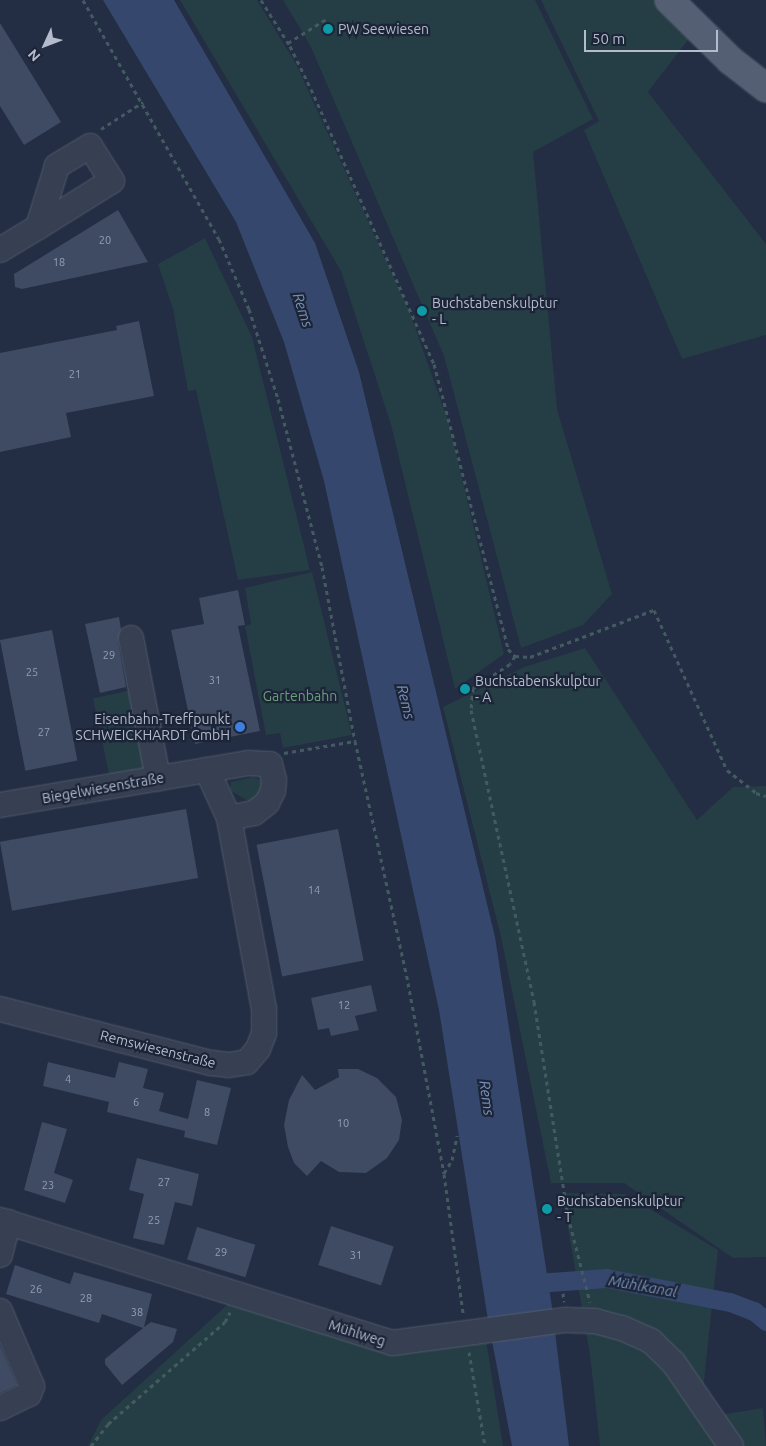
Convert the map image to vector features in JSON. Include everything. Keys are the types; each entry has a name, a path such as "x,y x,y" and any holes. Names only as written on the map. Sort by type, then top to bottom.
{"main road":[{"path":"669,0 730,60 766,88"}],"street":[{"path":"0,250 38,227 112,181 90,146 57,166 38,227"},
{"path":"131,638 158,778"},
{"name":"Biegelwiesenstraße","path":"0,805 248,763 270,764"},
{"path":"207,770 228,818 254,813 267,803 274,780 270,764"},
{"name":"Remswiesenstraße","path":"0,1010 211,1063 229,1065 247,1062 258,1049 264,1033 264,1009 228,818"},
{"path":"0,1255 4,1221"},
{"name":"Mühlweg","path":"4,1221 392,1344 555,1322 595,1321 637,1333 650,1341 672,1362 731,1446"},
{"path":"0,1311 32,1386 29,1394 0,1408"}],"path":[{"path":"83,0 143,102 219,239 252,318 278,399 322,567 355,740 408,983 476,1334 485,1446"},
{"path":"261,0 288,42 434,364 508,649 515,656 530,657 548,652 654,610 727,770 756,793 766,796"},
{"path":"288,42 328,18"},
{"path":"90,146 96,133 143,102"},
{"path":"515,656 510,664 473,688 471,710 534,1002 568,1216 593,1311"},
{"path":"270,764 286,752 355,740"},
{"path":"444,1174 452,1160 457,1136"},
{"path":"91,1446 108,1424 225,1322 238,1296"}],"green space":[{"path":"180,0 257,0 296,64 410,313 449,424 504,654 455,689 391,425 341,271"},
{"path":"283,0 535,0 593,119 533,152 557,409 612,594 583,625 521,648 444,356 310,45"},
{"path":"541,0 665,0 691,36 648,92 766,244 766,335 682,359 584,130 599,121"},
{"path":"205,238 252,337 310,570 238,580 196,390 188,391 173,309 158,264"},
{"name":"Gartenbahn","path":"312,572 352,735 283,748 280,733 266,735 245,626 251,624 245,588"},
{"path":"585,648 697,820 733,787 766,786 766,1257 733,1258 624,1183 551,1183 501,937 443,707 524,667"},
{"path":"136,689 154,772 111,781 93,698"},
{"path":"253,777 261,780 265,787 251,803 230,790 231,782"},
{"path":"562,1193 625,1194 718,1250 700,1418 763,1408 766,1446 600,1446 590,1355"},
{"path":"239,1294 393,1338 483,1321 503,1446 88,1446 101,1420"}],"water":[{"name":"Rems","path":"103,0 174,0 315,243 359,372 495,937 552,1307 569,1446 512,1446 488,1320 439,1010 324,481 284,342 236,222"}],"building":[{"path":"0,23 61,122 24,145 0,106"},
{"path":"118,210 148,262 22,289 15,287 14,274"},
{"path":"139,321 154,396 66,413 71,437 0,452 0,353 117,330 116,326"},
{"path":"238,590 245,625 238,626 260,731 195,744 171,630 204,624 199,598"},
{"path":"119,617 121,629 118,641 126,687 100,693 85,624"},
{"path":"52,630 77,761 25,771 0,640"},
{"path":"186,809 198,878 12,911 0,842"},
{"path":"338,829 364,961 282,976 257,845"},
{"path":"371,985 377,1011 355,1016 359,1030 331,1036 329,1028 318,1030 311,998"},
{"path":"48,1062 115,1078 119,1062 148,1069 143,1088 164,1093 159,1111 188,1119 197,1080 231,1088 217,1145 184,1137 185,1131 107,1112 109,1102 43,1086"},
{"path":"338,1069 358,1069 377,1078 396,1097 402,1120 399,1140 387,1158 366,1173 339,1172 321,1161 307,1176 294,1163 288,1147 284,1125 289,1100 302,1075 315,1090 339,1077"},
{"path":"42,1122 67,1129 54,1173 73,1180 65,1203 24,1190"},
{"path":"137,1158 199,1174 192,1206 175,1202 164,1245 133,1238 144,1194 129,1190"},
{"path":"331,1226 394,1246 381,1285 318,1265"},
{"path":"197,1227 255,1245 245,1277 187,1260"},
{"path":"15,1265 70,1284 74,1272 152,1294 144,1327 151,1322 177,1329 173,1342 122,1385 105,1364 105,1359 143,1328 102,1314 99,1323 6,1294"},
{"path":"0,1346 17,1385 0,1393"}],"waterway":[{"name":"Mühlkanal","path":"522,1284 606,1278 730,1302 754,1311 766,1321"}],"place":[{"name":"PW Seewiesen","path":"328,29"},
{"name":"Buchstabenskulptur - L","path":"422,311"},
{"name":"Buchstabenskulptur - A","path":"465,689"},
{"name":"Eisenbahn-Treffpunkt SCHWEICKHARDT GmbH","path":"240,727"},
{"name":"Buchstabenskulptur - T","path":"547,1209"}]}
